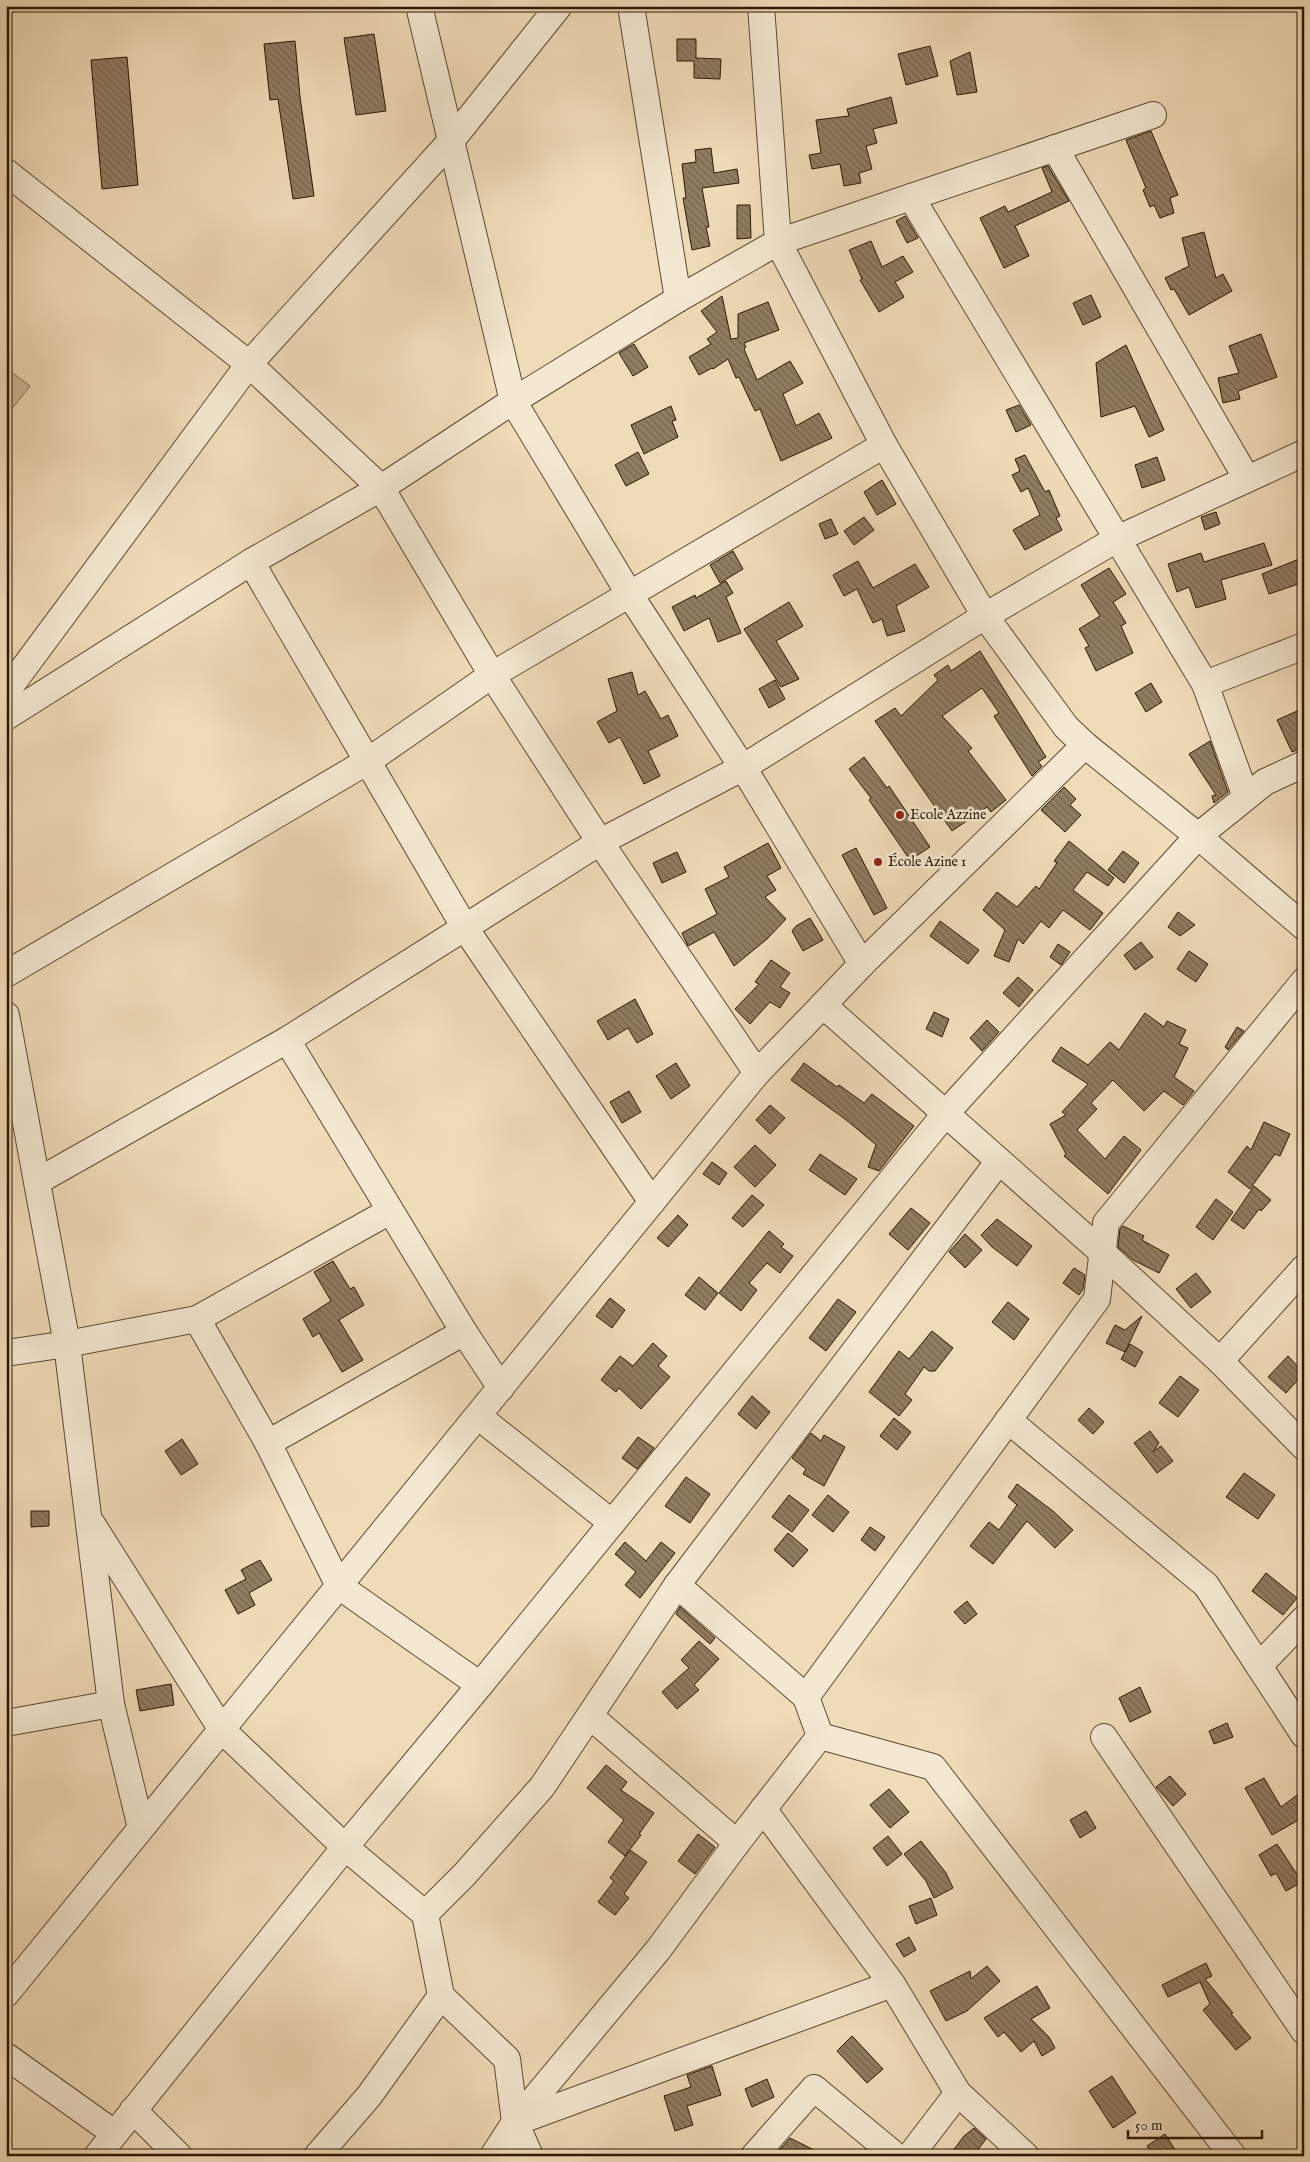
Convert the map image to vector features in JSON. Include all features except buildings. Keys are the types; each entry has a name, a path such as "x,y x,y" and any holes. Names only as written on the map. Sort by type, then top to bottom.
{"street":[{"path":"419,6 513,402 630,595 742,768 862,964"},
{"path":"6,692 249,364 451,141 559,6"},
{"path":"631,6 678,299"},
{"path":"761,6 778,242 884,445 985,616 1066,727 1085,745 1198,836 1304,927"},
{"path":"6,717 251,562 381,488 513,402 678,299 778,242 1153,115"},
{"path":"1055,148 1247,479"},
{"path":"6,172 249,364 381,488 492,675 600,842 757,1073"},
{"path":"911,197 1205,684 1246,797"},
{"path":"6,974 368,761 492,675 884,445"},
{"path":"38,1181 287,1040 600,842 742,768 985,616 1117,539 1304,453"},
{"path":"251,562 464,928 652,1202"},
{"path":"1205,684 1304,646"},
{"path":"6,1994 757,1073 862,964 1085,745"},
{"path":"97,2156 344,1847 480,1685 946,1113 1198,836 1266,782 1304,764"},
{"path":"806,1697 1097,1299 1106,1223 1304,981"},
{"path":"823,1005 1103,1253 1220,1361 1304,1447"},
{"path":"6,1015 67,1344 111,1704 141,1828"},
{"path":"287,1040 464,1332 501,1388"},
{"path":"425,1914 466,1874 542,1787 677,1585 999,1161"},
{"path":"6,1353 67,1344 197,1319 390,1211"},
{"path":"1220,1361 1304,1268"},
{"path":"197,1319 268,1443 339,1586 480,1685"},
{"path":"268,1443 464,1332"},
{"path":"478,1416 612,1523"},
{"path":"1008,1420 1206,1585 1304,1735"},
{"path":"88,1518 222,1730 344,1847 425,1914 441,1996 506,2059 516,2122 530,2156"},
{"path":"677,1585 806,1697 820,1736"},
{"path":"1259,1666 1304,1619"},
{"path":"6,1722 111,1704"},
{"path":"590,1716 737,1843"},
{"path":"493,2156 516,2122 658,1950 737,1843 820,1736"},
{"path":"820,1736 933,1767 1233,2156"},
{"path":"1104,1736 1304,2031"},
{"path":"764,1809 892,1984 958,2093 1026,2156"},
{"path":"516,2122 892,1984"},
{"path":"317,2156 368,2096 441,1996"},
{"path":"6,2056 114,2133"},
{"path":"754,2156 814,2088 896,2156"},
{"path":"910,2156 958,2093"},
{"path":"133,2110 179,2156"}],"shaded area":[{"path":"6,368 30,386 6,416"}],"place":[{"name":"Ecole Azzine","path":"900,815"},
{"name":"École Azine 1","path":"878,862"}]}
